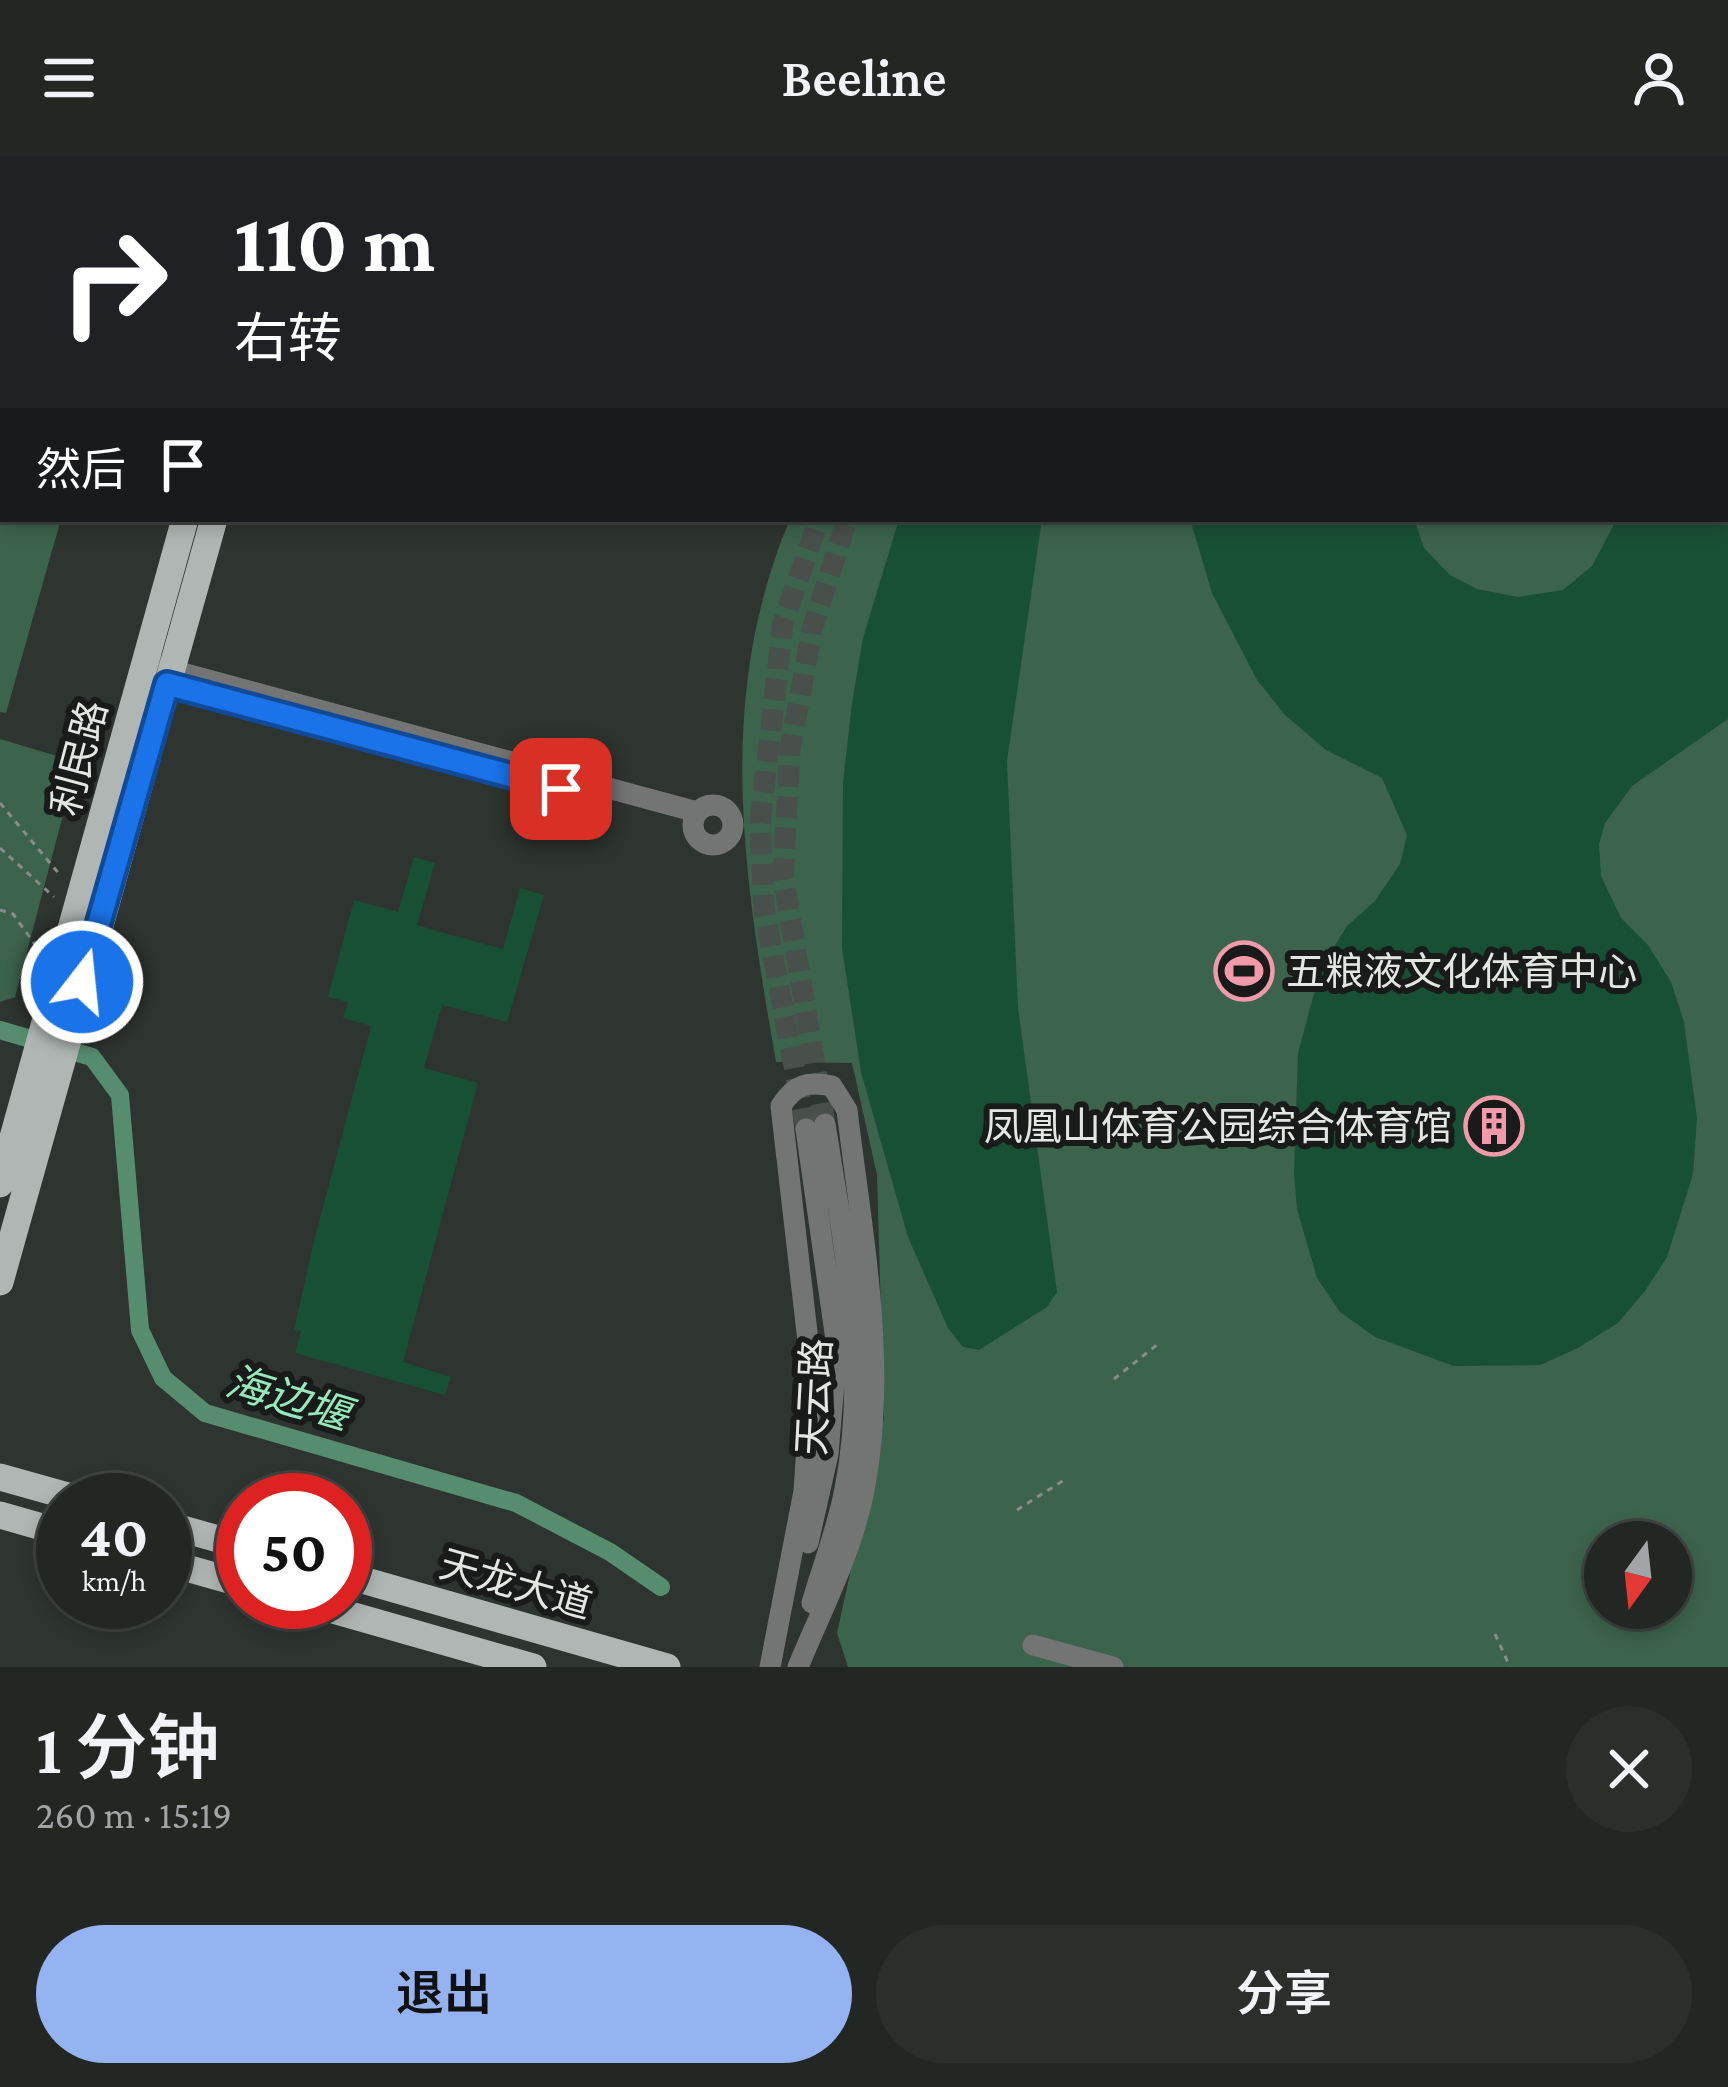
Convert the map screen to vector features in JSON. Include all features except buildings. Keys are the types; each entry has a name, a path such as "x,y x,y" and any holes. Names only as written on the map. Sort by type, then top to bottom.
{"main road":[{"name":"利民路","path":"45,1074 156,673 184,522"},
{"name":"利民路","path":"156,673 213,522"},
{"path":"0,1184 45,1074"},
{"path":"0,1282 45,1074"},
{"path":"0,1477 36,1487"},
{"path":"0,1515 36,1525"},
{"name":"天龙大道","path":"372,1583 667,1667"},
{"name":"天龙大道","path":"372,1621 533,1667"}],"street":[{"path":"156,673 694,818"},
{"path":"771,1667 804,1491 812,1376 781,1106 791,1090 811,1082 832,1086 847,1110 872,1318 873,1413 863,1495 849,1544 796,1667"},
{"name":"天云路","path":"771,1667 828,1454 837,1347 816,1126 854,1312 853,1418 845,1489 796,1667"},
{"path":"1034,1645 1113,1667"}],"path":[{"path":"0,803 60,875"},
{"path":"0,848 54,896"},
{"path":"0,910 13,914 40,951"},
{"path":"1114,1379 1158,1344"},
{"path":"1017,1510 1064,1480"},
{"path":"1495,1634 1510,1667"}],"green space":[{"path":"0,522 60,522 6,713 0,712"},
{"name":"五粮液文化体育中心","path":"789,522 1728,522 1728,1667 848,1667 837,1633 884,1418 877,1175 852,1063 776,1062 746,856 742,789 751,654 766,586"},
{"path":"0,739 77,762 15,997 0,1002"}],"waterway":[{"name":"海边堰","path":"0,1030 92,1057 120,1095 140,1330 163,1378 205,1413 516,1503 610,1552 661,1587"}],"tunnel":[{"path":"806,1129 764,909 760,823 783,623 818,522"},
{"path":"825,1124 783,876 790,750 812,630 846,522"}],"place":[{"name":"五粮液文化体育中心","path":"1244,971"},
{"name":"凤凰山体育公园综合体育馆","path":"1494,1126"}],"route":[{"path":"82,982 167,684 561,789"}]}
